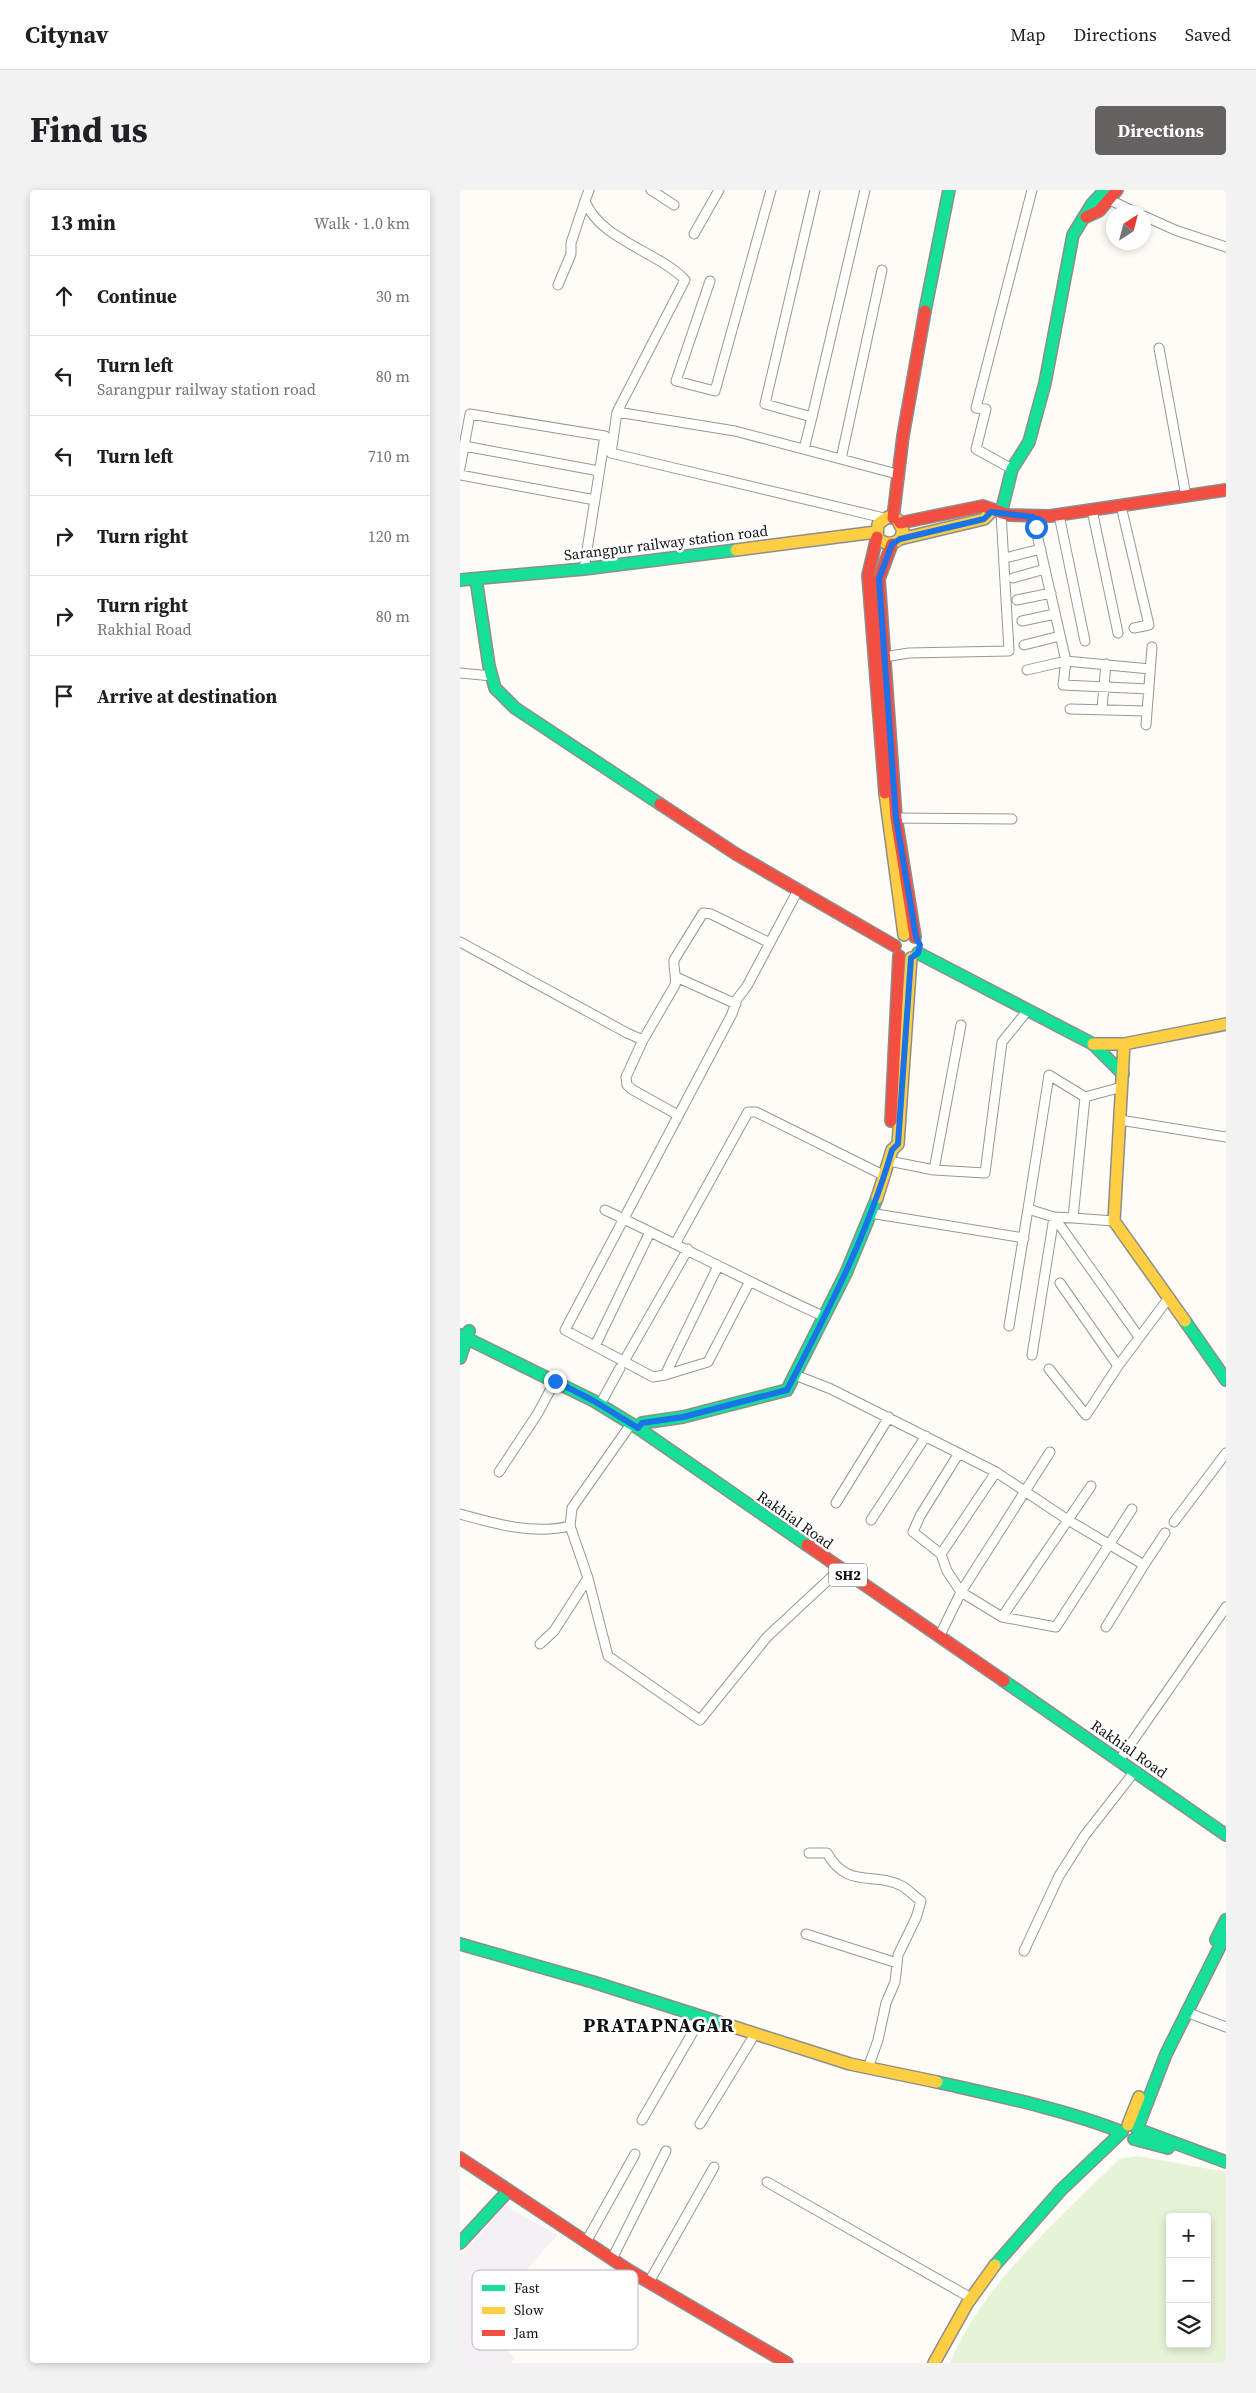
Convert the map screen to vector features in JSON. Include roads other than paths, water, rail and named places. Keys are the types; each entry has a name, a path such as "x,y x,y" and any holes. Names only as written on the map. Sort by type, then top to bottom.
{"street":[{"path":"558,285 571,254 571,243 589,190"},
{"path":"651,190 674,204"},
{"path":"694,234 719,190"},
{"path":"710,281 676,381 715,391 771,190"},
{"path":"812,417 765,404 815,190"},
{"path":"804,449 865,190"},
{"path":"892,519 897,474 949,190"},
{"path":"1012,470 976,449 986,409 976,408 1032,190"},
{"path":"884,658 909,653 1009,650 996,512 1012,470 1029,442 1045,383 1073,235 1086,217 1092,204 1111,193 1126,205"},
{"path":"584,569 599,471 607,452 617,412 685,280 675,270 624,241 589,211 585,201"},
{"path":"1151,219 1175,230 1226,247"},
{"path":"841,459 882,270"},
{"path":"1159,348 1186,496"},
{"path":"617,412 735,431 897,474"},
{"path":"460,468 470,414 605,436 607,452"},
{"path":"464,446 599,471"},
{"path":"607,452 892,519 903,531 896,541 879,579 892,818"},
{"path":"460,475 595,500"},
{"path":"840,1569 767,1637 700,1720 608,1656 588,1578 570,1526 572,1508 637,1425 683,1417 787,1390 824,1317 870,1213 891,1156 898,1144 915,956 920,945 910,936 892,818 868,575 878,524 892,519 983,506 996,512 1033,517 1059,515 1226,490"},
{"path":"1121,506 1149,625 1134,628"},
{"path":"1092,510 1118,632"},
{"path":"877,534 884,542 896,541 984,519 996,512"},
{"path":"1059,515 1085,641"},
{"path":"1033,517 1066,661 1063,685 1149,689"},
{"name":"Sarangpur railway station road","path":"460,580 584,569 877,534"},
{"path":"1010,557 1041,549"},
{"path":"1013,578 1045,569"},
{"path":"476,579 495,688 515,708 736,854 897,951 915,956 1028,1010 1093,1044 1122,1074"},
{"path":"1017,600 1051,593"},
{"path":"1022,621 1055,614"},
{"path":"1024,644 1060,636"},
{"path":"1146,725 1152,647"},
{"path":"1027,670 1066,661 1150,669"},
{"path":"1102,708 1106,664"},
{"path":"460,673 492,676"},
{"path":"1070,709 1102,708 1147,711"},
{"path":"892,818 1012,819"},
{"path":"749,1283 708,1362 666,1376 653,1377 566,1330 736,1004 798,890"},
{"path":"678,1116 627,1085 626,1077 643,1040 675,985 674,960 703,913 711,914 770,943"},
{"path":"891,1156 898,939 910,936"},
{"path":"460,942 626,1033 643,1040"},
{"path":"676,976 736,1004"},
{"path":"891,1156 934,1170 985,1173 1002,1042 1028,1010"},
{"path":"1093,1044 1124,1044 1226,1024"},
{"path":"934,1170 960,1025"},
{"path":"1124,1044 1114,1221 1226,1380"},
{"path":"1009,1326 1049,1075 1085,1097 1122,1087"},
{"path":"1073,1218 1085,1097"},
{"path":"675,1244 748,1112 756,1112 885,1176"},
{"path":"1120,1120 1226,1137"},
{"path":"1028,1209 1054,1217 1114,1221"},
{"path":"605,1210 688,1249 749,1283 824,1317"},
{"path":"870,1213 1024,1238"},
{"path":"1054,1217 1140,1337"},
{"path":"1032,1355 1054,1217"},
{"path":"595,1346 650,1232"},
{"path":"627,1356 688,1249"},
{"path":"666,1376 718,1266"},
{"path":"1060,1283 1118,1366"},
{"path":"1049,1369 1086,1415 1118,1366 1168,1299"},
{"path":"460,1358 464,1333"},
{"name":"Rakhial Road","path":"464,1333 637,1425 942,1631 1226,1827"},
{"name":"Rakhial Road","path":"464,1333 603,1399 840,1569 1226,1835"},
{"path":"603,1399 620,1368"},
{"path":"795,1375 831,1389 996,1472 1025,1493 1144,1565"},
{"path":"499,1472 538,1413 555,1381"},
{"path":"836,1504 889,1417"},
{"path":"870,1520 926,1436"},
{"path":"959,1452 914,1529 918,1536 941,1554 947,1571 961,1592 1002,1617 1056,1627 1132,1509"},
{"path":"942,1631 961,1592 1050,1452"},
{"path":"1174,1522 1226,1453"},
{"path":"941,1554 996,1472"},
{"path":"1002,1617 1091,1486"},
{"path":"460,1514 496,1524 549,1531 570,1526"},
{"path":"1106,1627 1165,1533"},
{"path":"540,1644 554,1631 588,1578"},
{"path":"1123,1755 1226,1607"},
{"path":"1024,1951 1059,1876 1086,1835 1135,1771"},
{"path":"809,1853 827,1853 833,1864 848,1875 902,1886 921,1901 916,1918 904,1940 897,1963 895,1982 886,2003 878,2040 868,2068"},
{"path":"934,2363 971,2298 1003,2256 1058,2194 1129,2132 1160,2050 1226,1920"},
{"path":"806,1934 897,1963"},
{"path":"941,2363 978,2297 1064,2199 1129,2132 1158,2068 1226,1934"},
{"path":"460,1944 593,1982 701,2018 868,2068 1001,2096 1223,2160"},
{"path":"1186,2012 1226,2027"},
{"path":"642,2120 701,2018"},
{"path":"700,2124 755,2034"},
{"path":"612,2259 666,2152"},
{"path":"586,2242 635,2154"},
{"path":"460,2158 629,2270"},
{"path":"648,2282 714,2167"},
{"path":"767,2182 971,2298"},
{"path":"460,2243 508,2191"},
{"path":"638,2276 787,2363"}],"district":[{"name":"PRATAPNAGAR","path":"659,2025"}]}
